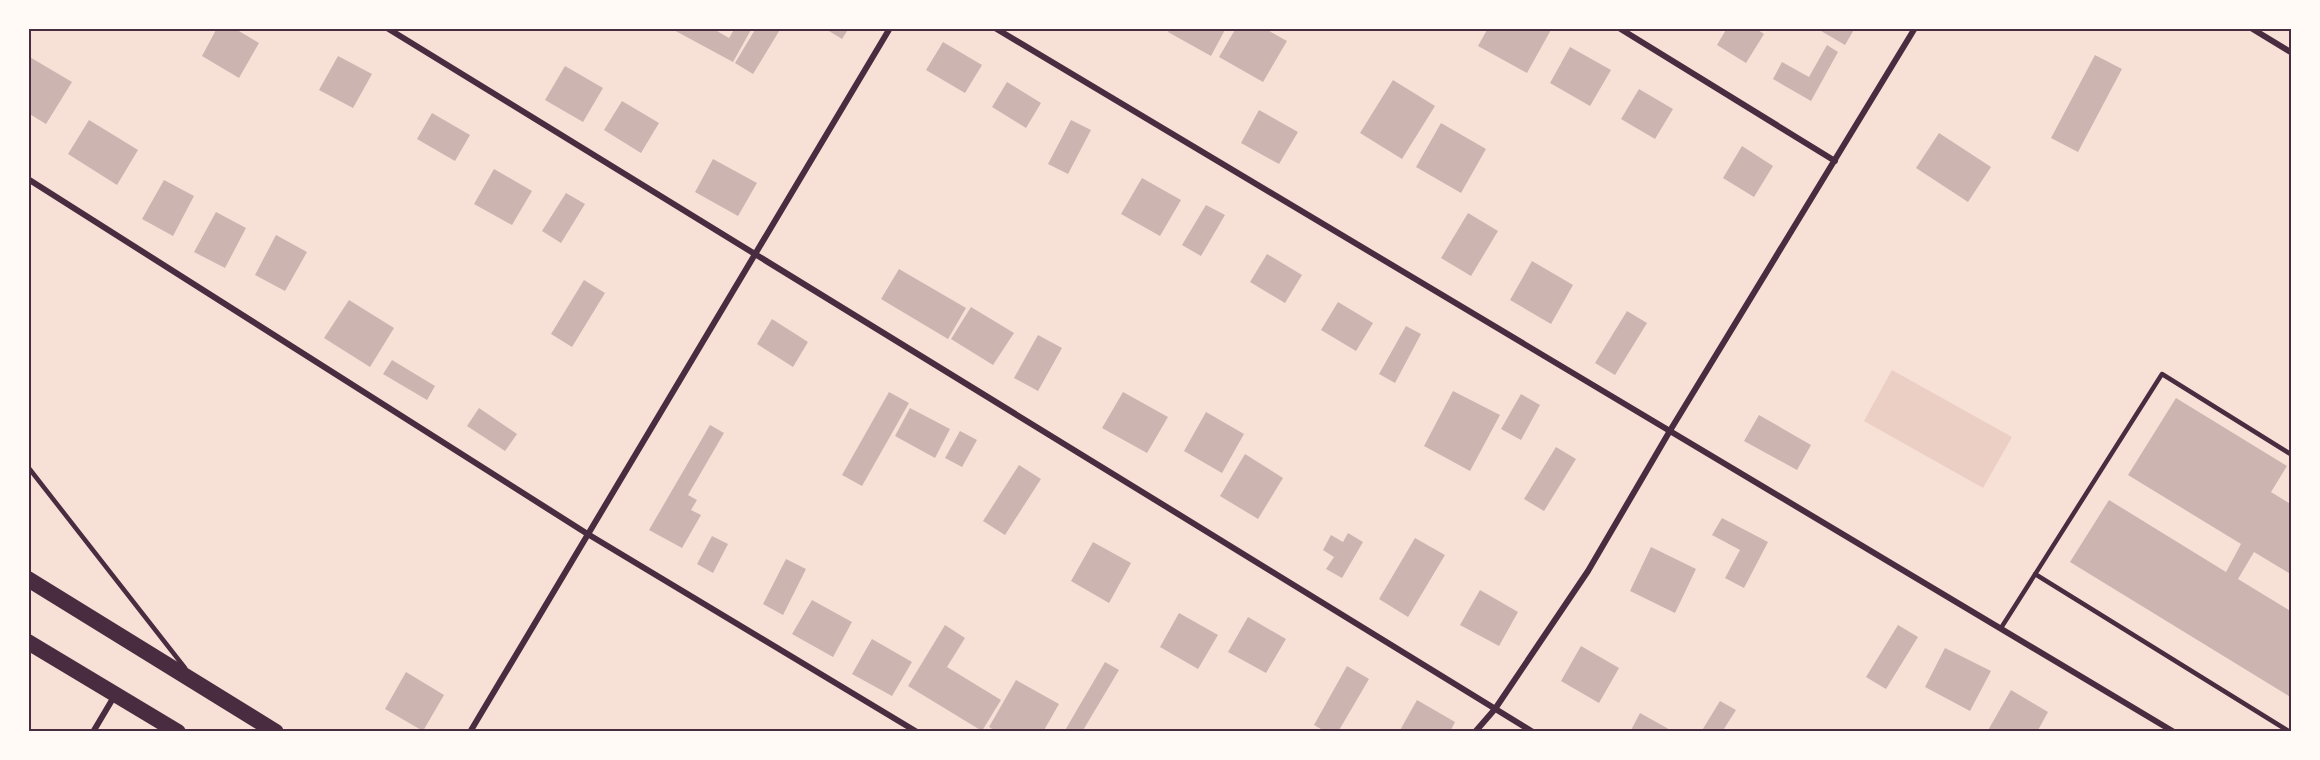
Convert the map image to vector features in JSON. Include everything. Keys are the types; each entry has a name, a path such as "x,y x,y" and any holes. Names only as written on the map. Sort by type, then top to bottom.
{"highway":[{"path":"28,579 276,732"},
{"path":"28,642 178,732"}],"street":[{"path":"387,28 1533,732"},
{"path":"470,732 586,533 890,28"},
{"path":"995,28 1671,429 2174,732"},
{"path":"1619,28 1835,161"},
{"path":"1475,732 1495,709 1588,571 1671,429 1915,28"},
{"path":"2251,28 2292,53"},
{"path":"28,179 586,533 916,732"},
{"path":"93,732 116,694"}],"lane":[{"path":"2001,628 2162,374 2292,455"},
{"path":"28,467 194,680"},
{"path":"2035,574 2290,732"}],"shaded area":[{"path":"1892,370 2012,437 1983,488 1864,421"}],"building":[{"path":"217,28 234,28 259,43 239,78 202,56"},
{"path":"670,28 712,28 729,38 735,28 752,28 733,62"},
{"path":"756,28 781,28 753,74 735,63"},
{"path":"824,28 849,28 842,39"},
{"path":"1170,28 1226,28 1211,56 1168,32"},
{"path":"1236,28 1264,28 1287,41 1263,82 1219,57"},
{"path":"1488,28 1552,28 1527,73 1478,46"},
{"path":"1727,28 1755,28 1764,34 1746,63 1717,45"},
{"path":"1816,28 1855,28 1845,45"},
{"path":"943,42 982,65 965,93 926,70"},
{"path":"1827,45 1838,52 1811,101 1773,79 1782,62 1809,77"},
{"path":"1570,47 1611,70 1590,106 1550,83"},
{"path":"2095,55 2122,69 2078,152 2051,138"},
{"path":"28,56 72,82 46,124 28,113"},
{"path":"338,56 372,74 353,108 319,90"},
{"path":"565,66 603,88 583,122 545,100"},
{"path":"1393,80 1435,106 1402,159 1360,133"},
{"path":"1007,82 1041,103 1026,128 992,107"},
{"path":"1639,89 1673,109 1655,139 1621,119"},
{"path":"622,101 659,123 641,153 604,130"},
{"path":"1259,110 1298,132 1279,164 1241,143"},
{"path":"432,113 470,135 455,161 417,139"},
{"path":"89,120 138,150 117,185 68,154"},
{"path":"1071,120 1091,130 1068,174 1048,164"},
{"path":"1441,123 1486,149 1461,193 1416,167"},
{"path":"1939,133 1991,167 1968,202 1916,168"},
{"path":"1742,146 1773,166 1754,197 1723,178"},
{"path":"713,159 757,183 738,216 695,192"},
{"path":"494,169 532,191 512,225 474,204"},
{"path":"1142,178 1181,200 1160,236 1121,214"},
{"path":"164,180 194,196 173,236 142,219"},
{"path":"566,193 585,204 561,243 542,231"},
{"path":"1206,205 1225,215 1201,256 1182,245"},
{"path":"216,212 246,228 225,268 194,252"},
{"path":"1468,213 1498,231 1471,276 1441,258"},
{"path":"276,235 307,252 285,291 255,275"},
{"path":"1267,254 1302,275 1285,303 1250,282"},
{"path":"1532,261 1573,285 1551,324 1510,300"},
{"path":"899,269 966,308 948,339 881,299"},
{"path":"584,280 605,293 572,347 551,334"},
{"path":"349,300 394,328 370,367 324,338"},
{"path":"1338,302 1373,323 1356,351 1321,330"},
{"path":"971,307 1014,333 993,365 951,339"},
{"path":"1627,311 1647,323 1615,375 1595,363"},
{"path":"772,319 808,342 793,367 757,344"},
{"path":"1406,326 1421,334 1395,383 1379,374"},
{"path":"1038,335 1062,348 1038,391 1014,378"},
{"path":"392,360 435,386 427,400 383,374"},
{"path":"1453,391 1500,415 1470,471 1424,446"},
{"path":"889,392 909,403 862,486 842,475"},
{"path":"1123,392 1168,417 1147,453 1102,428"},
{"path":"1521,394 1540,405 1521,440 1501,429"},
{"path":"2176,398 2287,466 2271,492 2292,505 2292,575 2254,552 2238,579 2292,612 2292,698 2070,562 2109,500 2226,572 2241,544 2128,475"},
{"path":"479,408 517,434 505,451 467,426"},
{"path":"910,408 950,429 935,458 895,436"},
{"path":"1206,412 1244,434 1222,473 1184,451"},
{"path":"1759,415 1811,445 1797,470 1744,441"},
{"path":"710,425 724,433 688,495 697,500 691,510 701,515 682,548 649,530"},
{"path":"960,431 977,440 962,467 945,458"},
{"path":"1556,447 1576,459 1544,511 1524,499"},
{"path":"1245,454 1283,478 1258,519 1220,496"},
{"path":"1019,465 1041,479 1005,535 983,521"},
{"path":"1722,518 1768,542 1744,588 1725,578 1740,550 1712,535"},
{"path":"1348,533 1363,542 1342,578 1326,569 1334,557 1323,550 1331,535 1343,542"},
{"path":"712,536 728,544 713,573 697,564"},
{"path":"1415,538 1445,555 1408,617 1379,599"},
{"path":"1093,542 1131,563 1109,603 1071,581"},
{"path":"1651,547 1696,569 1675,613 1630,591"},
{"path":"786,559 806,569 783,615 763,604"},
{"path":"1480,590 1518,612 1499,646 1460,625"},
{"path":"812,600 852,622 833,657 792,634"},
{"path":"1179,613 1218,635 1198,669 1160,647"},
{"path":"1248,617 1286,639 1266,673 1228,652"},
{"path":"945,625 965,638 947,667 1001,700 982,731 908,686"},
{"path":"1898,625 1918,637 1886,689 1866,677"},
{"path":"872,639 912,662 892,696 852,674"},
{"path":"1581,646 1619,668 1599,703 1561,681"},
{"path":"1945,648 1991,671 1970,711 1925,687"},
{"path":"1105,662 1119,670 1082,732 1064,732"},
{"path":"1347,666 1369,679 1338,732 1326,732 1314,725"},
{"path":"406,672 444,695 423,731 385,709"},
{"path":"1016,680 1059,704 1043,732 997,732 989,727"},
{"path":"2011,690 2048,712 2037,732 1987,732"},
{"path":"1417,700 1455,722 1450,732 1399,732"},
{"path":"1720,701 1736,710 1722,732 1701,732"},
{"path":"1640,713 1674,732 1630,732"}]}
